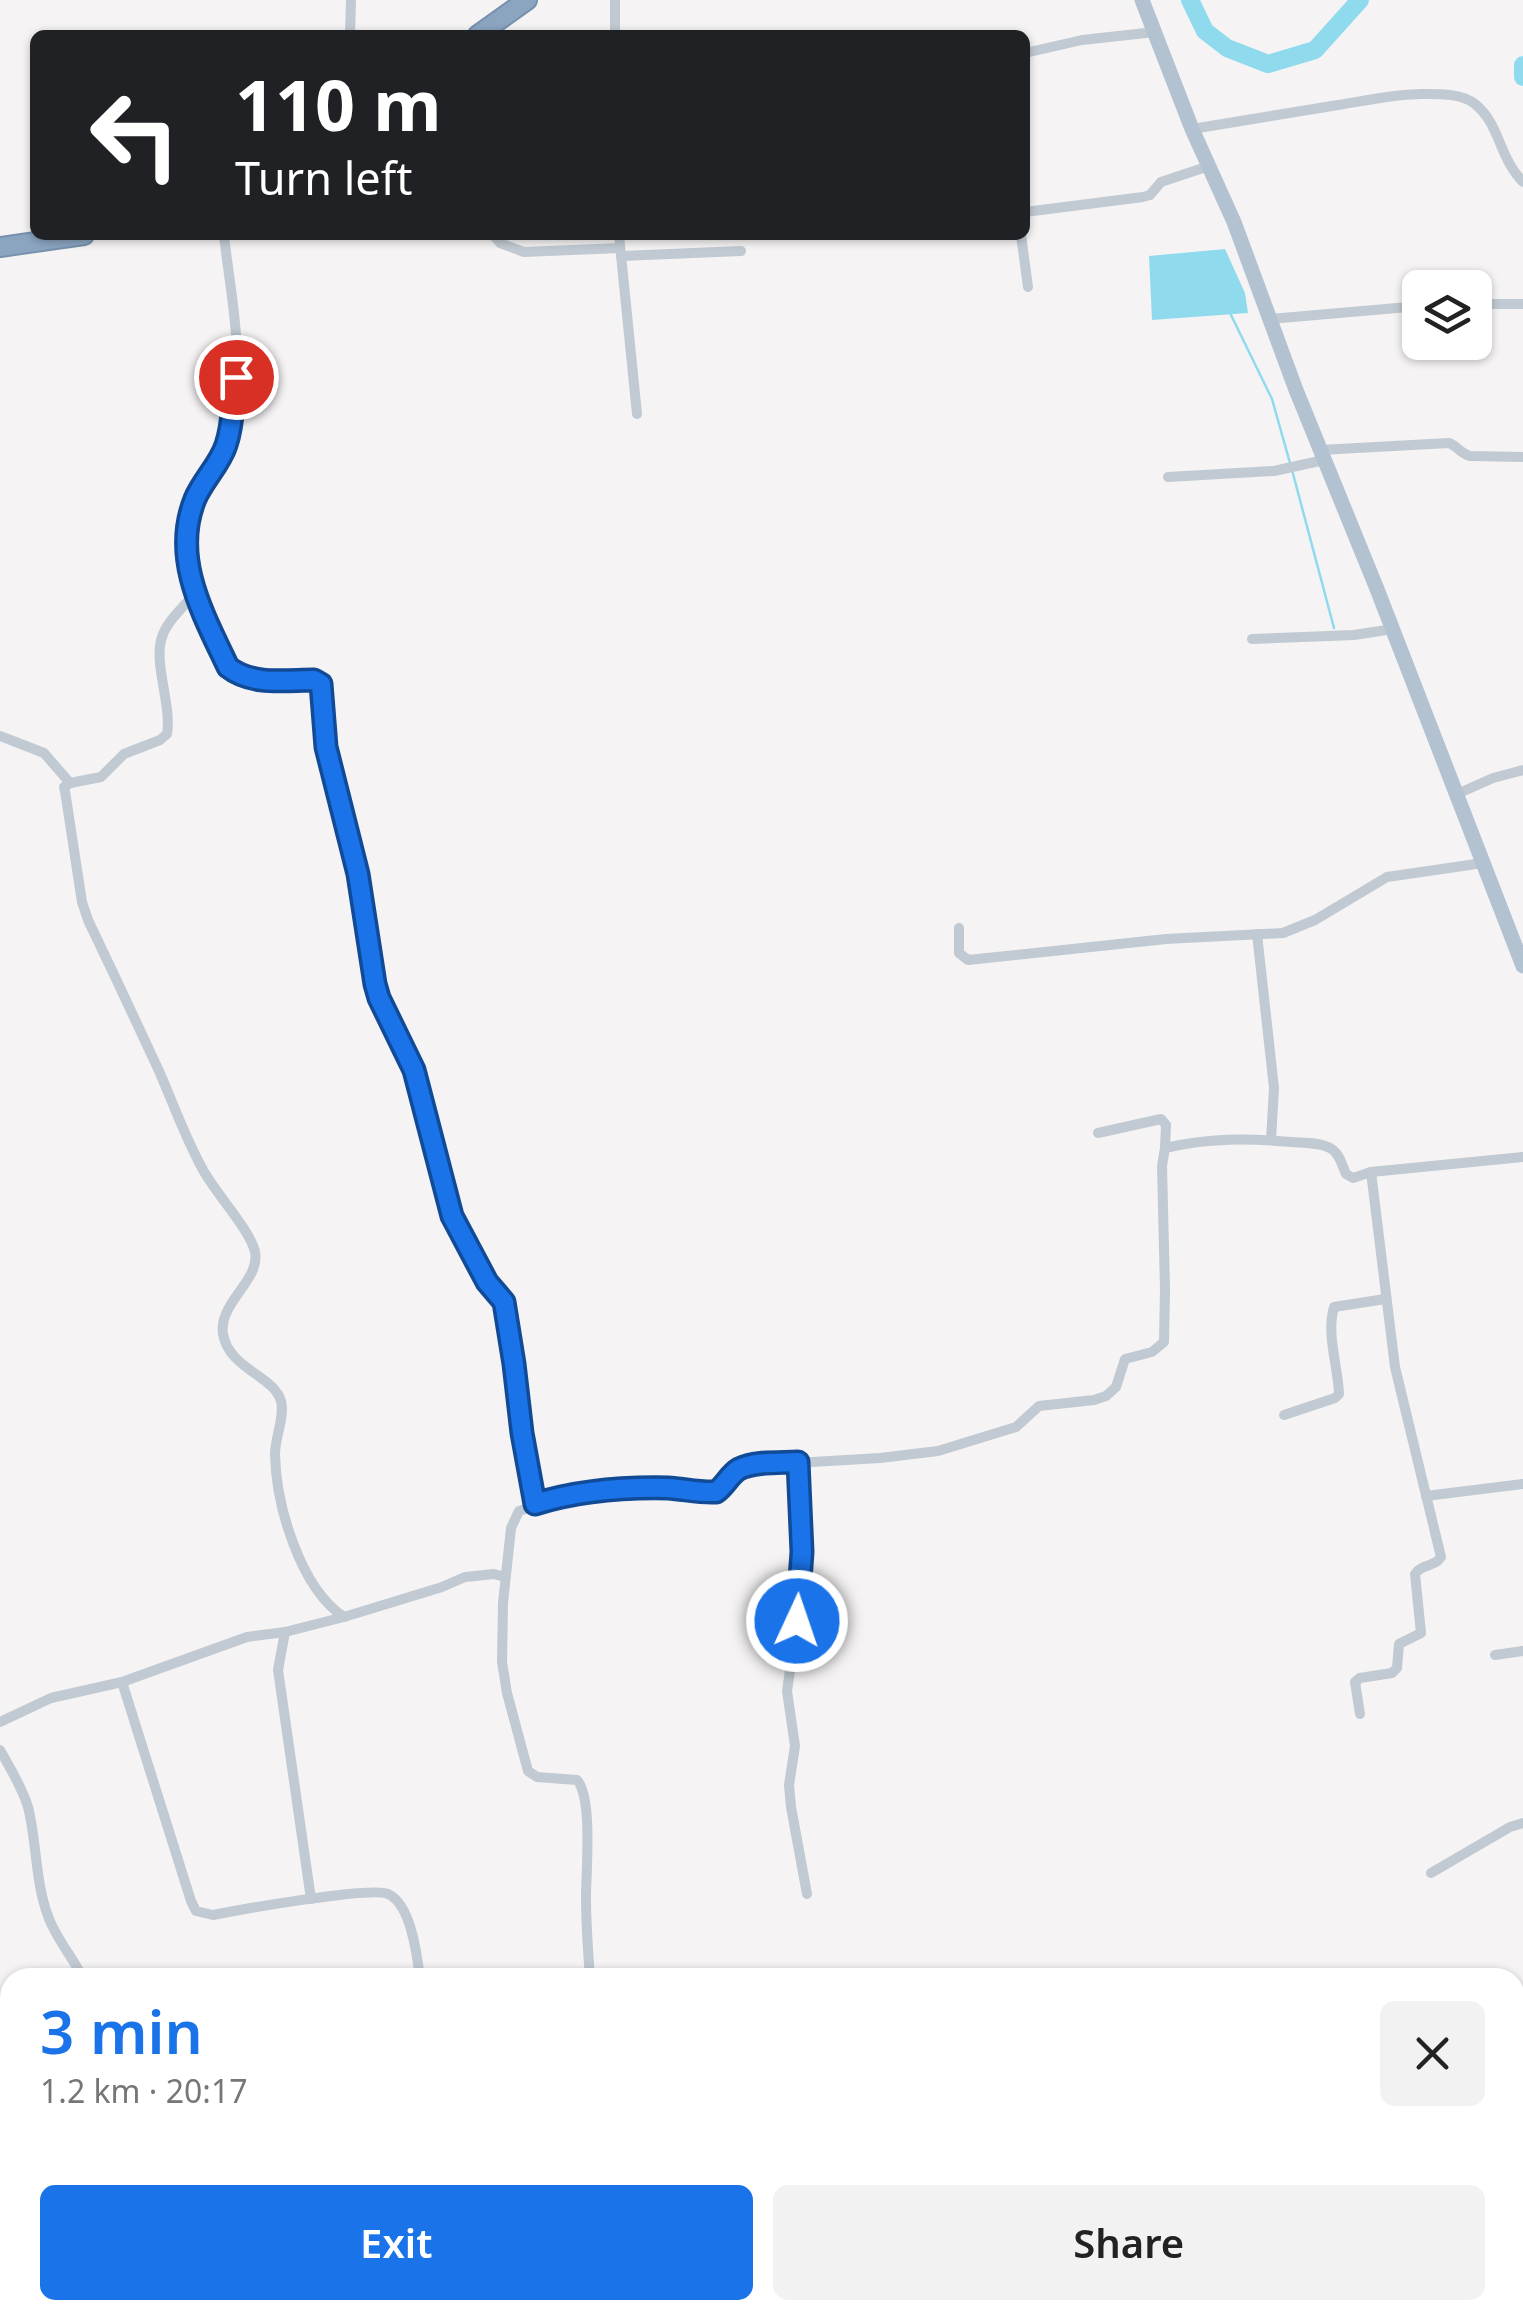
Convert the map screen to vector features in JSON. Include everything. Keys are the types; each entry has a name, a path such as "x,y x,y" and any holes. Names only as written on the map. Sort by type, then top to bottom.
{"highway":[{"path":"485,30 527,0"},
{"path":"0,247 49,240"}],"main road":[{"path":"1142,0 1192,129 1234,222 1523,966"}],"street":[{"path":"350,30 351,0"},
{"path":"615,30 616,0"},
{"path":"1030,52 1082,40 1154,32"},
{"path":"1192,129 1380,98 1446,94 1466,98 1478,106 1488,118 1513,172 1523,182"},
{"path":"1030,211 1143,197 1161,182 1209,166"},
{"path":"225,240 238,356 234,418 225,450 196,496 189,518 184,547 195,592 228,667 236,673 253,679 314,680 321,684 326,747 358,874 375,984 414,1070 452,1216 487,1282 504,1302 535,1504"},
{"path":"498,240 524,252 740,252"},
{"path":"620,240 638,414"},
{"path":"1022,240 1028,287"},
{"path":"1492,304 1523,304"},
{"path":"1270,319 1402,308"},
{"path":"1168,476 1274,471 1322,455 1449,443 1461,454 1470,456 1523,456"},
{"path":"195,592 164,632 160,644 167,734 124,754 105,775 66,784 64,792 88,920 203,1171 255,1252 255,1265 224,1315 222,1332 237,1359 280,1398 275,1452 290,1532 301,1562 317,1588 332,1609 344,1617"},
{"path":"1252,640 1393,629"},
{"path":"0,736 44,753 70,783"},
{"path":"1457,794 1523,770"},
{"path":"959,928 959,953 968,960 1166,939 1284,933 1315,920 1387,877 1483,863"},
{"path":"1257,934 1274,1088 1271,1140"},
{"path":"589,1968 583,1787 578,1780 537,1777 526,1767 502,1662 505,1577 511,1528 519,1511 570,1494 666,1488 716,1492 741,1468 938,1451 1016,1427 1039,1406 1094,1400 1112,1392 1125,1359 1152,1352 1164,1342 1162,1166 1166,1126 1161,1119 1098,1134"},
{"path":"1165,1148 1231,1138 1308,1143 1332,1148 1346,1174 1359,1178 1371,1172 1523,1157"},
{"path":"1360,1714 1357,1680 1392,1674 1399,1644 1422,1633 1415,1574 1419,1568 1438,1562 1441,1556 1396,1367 1371,1172"},
{"path":"1284,1415 1339,1394 1331,1343 1334,1307 1385,1299"},
{"path":"798,1462 802,1552 787,1691 795,1740 789,1794 807,1894"},
{"path":"1426,1496 1523,1484"},
{"path":"0,1722 51,1698 122,1682 247,1637 344,1617 465,1578 494,1574 505,1577"},
{"path":"285,1632 278,1670 311,1899"},
{"path":"1495,1655 1523,1651"},
{"path":"122,1682 196,1911 212,1915 311,1899 390,1894 408,1919 418,1968"},
{"path":"0,1750 27,1806 46,1914 77,1968"},
{"path":"1431,1873 1523,1822"}],"water":[{"path":"1225,249 1245,293 1248,313 1152,320 1149,256"}],"waterway":[{"path":"1190,0 1205,31 1227,48 1268,64 1315,50 1360,0"},
{"path":"1523,65 1523,77"},
{"path":"1231,315 1272,399 1290,463"},
{"path":"1292,470 1334,628"}],"route":[{"path":"236,377 234,418 225,450 196,496 189,518 184,547 188,566 196,596 228,667 246,678 314,680 321,684 326,747 358,874 375,984 414,1070 452,1216 487,1282 504,1302 535,1504 570,1494 612,1491 666,1488 710,1493 720,1491 736,1471 746,1466 798,1462 802,1552 797,1621"}]}
